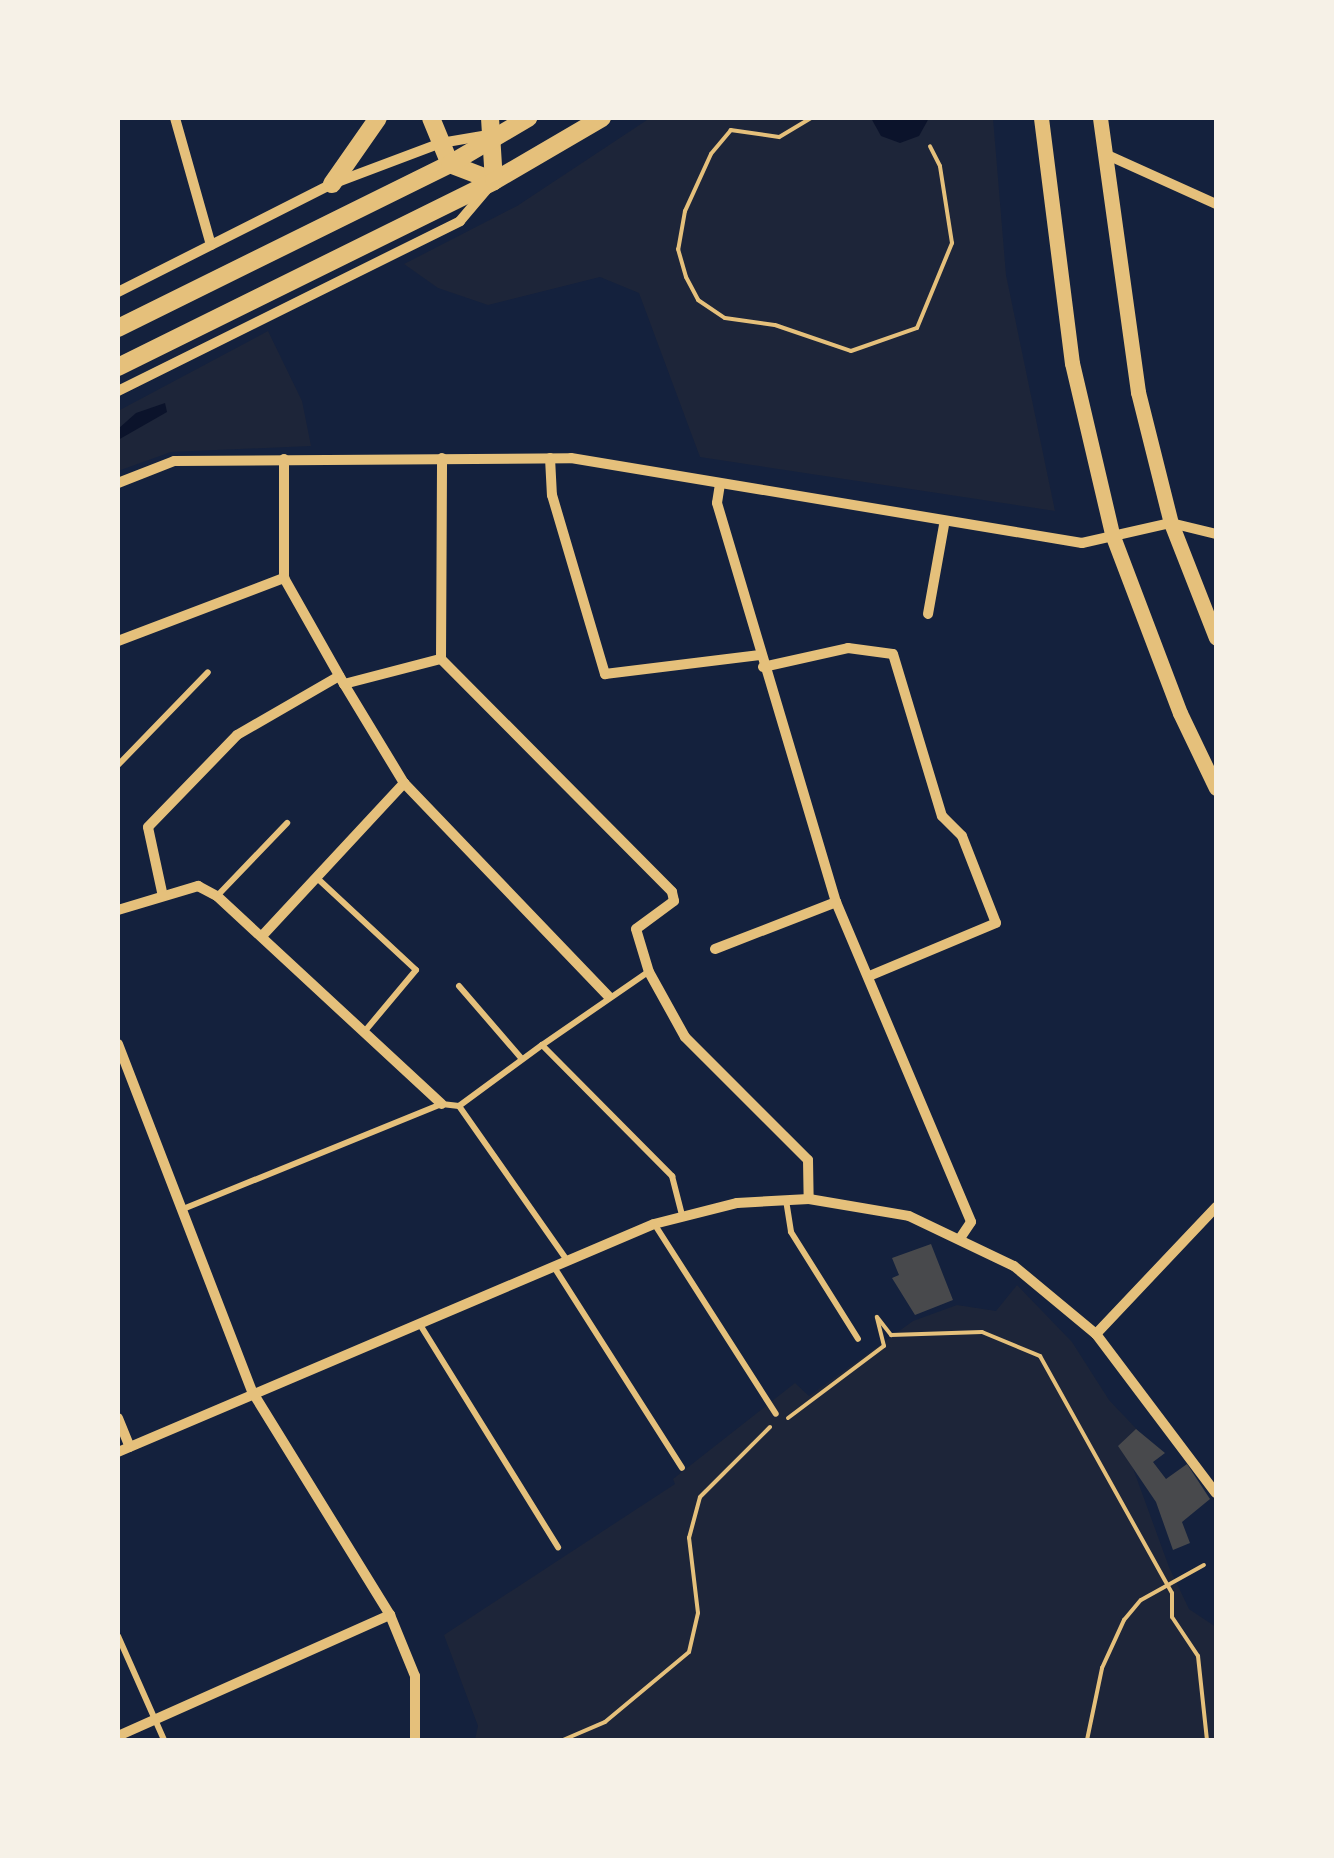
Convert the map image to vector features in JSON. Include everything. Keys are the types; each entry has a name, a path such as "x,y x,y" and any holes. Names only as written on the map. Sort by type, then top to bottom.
{"main road":[{"path":"332,184 355,159 378,118"},
{"path":"431,118 450,164 494,181"},
{"path":"118,328 450,164 493,126 528,118"},
{"path":"118,367 494,181 602,118"},
{"path":"493,126 494,181"}],"street":[{"path":"174,118 211,245"},
{"path":"1041,118 1072,363 1112,534 1180,714 1216,788"},
{"path":"1100,118 1138,392 1171,523 1216,638"},
{"path":"118,292 332,184 493,126"},
{"path":"1102,152 1216,204"},
{"path":"118,391 460,221 494,181"},
{"path":"442,458 442,659 672,892 674,902 636,929 649,972 685,1037 808,1160 810,1199"},
{"path":"118,483 174,461 550,458 944,525 1082,543 1171,523 1216,534"},
{"path":"550,458 552,495 605,674 762,661 848,648 893,654 942,816 962,836 996,922 869,976"},
{"path":"284,459 284,578 404,783 608,996"},
{"path":"720,484 716,504 836,902 970,1222 962,1237"},
{"path":"928,614 944,525"},
{"path":"118,641 284,578"},
{"path":"162,892 148,826 237,735 342,680 442,659"},
{"path":"262,936 404,783"},
{"path":"118,910 162,892 198,886 217,896 442,1104"},
{"path":"714,949 836,902"},
{"path":"118,1044 123,1073 182,1209 253,1393 390,1615 415,1676 415,1740"},
{"path":"118,1452 654,1224 682,1214 810,1199 909,1216 962,1237 1014,1266 1096,1334 1216,1493"},
{"path":"1096,1334 1216,1207"},
{"path":"118,1418 130,1447"},
{"path":"118,1736 390,1615"}],"lane":[{"path":"118,765 208,672"},
{"path":"217,896 286,824"},
{"path":"316,878 416,970 365,1031"},
{"path":"182,1209 442,1104 459,1106 608,996 649,972"},
{"path":"459,986 522,1059"},
{"path":"542,1045 672,1176 682,1214"},
{"path":"459,1106 567,1260"},
{"path":"786,1199 791,1232 858,1339"},
{"path":"654,1224 776,1414"},
{"path":"553,1266 682,1468"},
{"path":"419,1322 558,1548"},
{"path":"118,1636 164,1740"}],"path":[{"path":"812,118 779,137 732,130 711,154 685,211 678,249 686,277 698,300 724,318 776,325 850,351 917,328 952,243 940,166 930,146"},
{"path":"792,1417 884,1346 877,1317 892,1335 1000,1336 1040,1356 1077,1414 1082,1443 1126,1502 1168,1584 1172,1617 1198,1656 1207,1740"},
{"path":"563,1740 604,1722 689,1652 698,1612 689,1538 700,1497 716,1488 769,1428"},
{"path":"1088,1740 1114,1640 1141,1600 1204,1565"}],"shaded area":[{"path":"650,118 993,118 1006,275 1055,511 700,457 639,293 600,277 488,305 438,288 404,264 517,206"},
{"path":"871,118 929,118 919,136 900,143 881,136"},
{"path":"268,331 302,401 311,446 171,452 118,471 118,411"},
{"path":"165,403 167,412 118,440 118,429 136,413"},
{"path":"1017,1285 1072,1342 1109,1400 1144,1437 1130,1460 1169,1567 1189,1609 1216,1627 1216,1740 475,1740 478,1726 444,1635 675,1484 673,1479 795,1383 809,1396 913,1321 957,1305 996,1311"}],"building":[{"path":"931,1244 953,1300 915,1315 892,1278 899,1275 892,1258"},
{"path":"1136,1429 1165,1453 1153,1462 1166,1479 1187,1464 1210,1499 1182,1522 1190,1543 1173,1550 1156,1502 1118,1446"}]}
